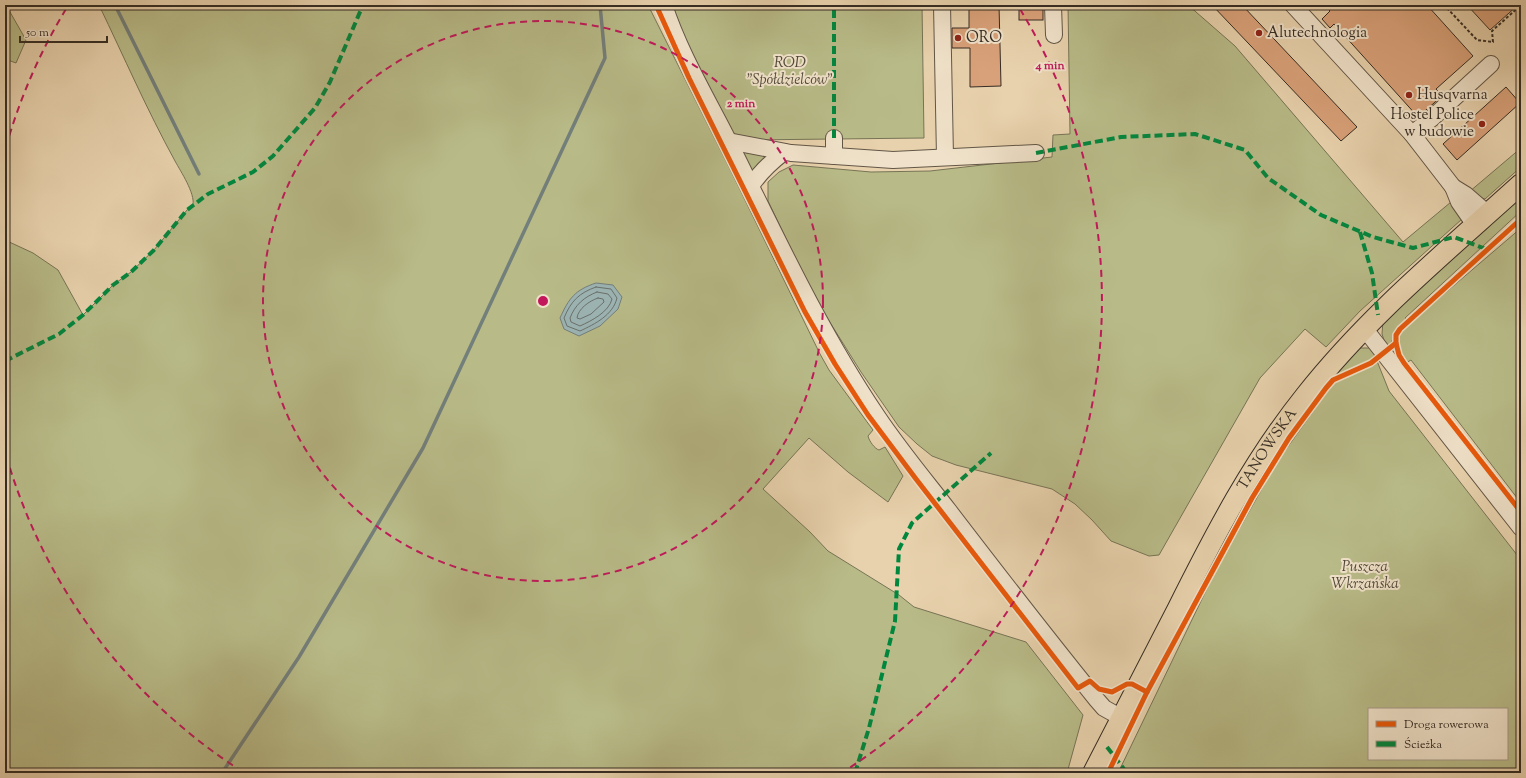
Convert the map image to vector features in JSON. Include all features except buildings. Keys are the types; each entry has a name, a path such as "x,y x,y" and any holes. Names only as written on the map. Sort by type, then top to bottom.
{"main road":[{"name":"TANOWSKA","path":"1093,773 1215,535 1250,475 1278,432 1324,372 1364,328 1419,275 1521,184"}],"street":[{"path":"664,5 684,56 808,301 830,340 878,417 1002,580 1097,700 1104,708 1122,718"},
{"path":"942,5 945,157"},
{"path":"1053,5 1054,35"},
{"path":"1293,5 1412,134 1452,187 1459,202 1481,219"},
{"path":"1412,134 1431,119 1491,64"},
{"path":"834,138 834,156"},
{"path":"728,141 784,152 893,160 1036,153"},
{"path":"751,186 760,173 784,152"},
{"path":"1364,328 1521,528"}],"path":[{"path":"1449,5 1446,7 1477,40 1493,42 1492,32 1521,6"}],"green space":[{"path":"5,5 26,40 16,63 5,59"},
{"path":"99,5 648,5 820,354 829,370 873,430 868,436 871,442 879,450 885,447 903,476 888,502 848,472 809,438 763,489 810,532 828,551 899,595 914,607 1026,642 1083,715 1067,773 5,773 5,240 33,253 58,270 83,315 113,285 131,272 154,250 187,210 193,205 192,195 187,183 155,122"},
{"name":"ROD \"Spółdzielców\"","path":"671,5 922,5 924,138 747,140 731,133 683,35"},
{"path":"1068,5 1188,5 1235,46 1403,242 1451,202 1462,219 1360,311 1326,347 1305,329 1260,378 1159,555 1149,556 1111,541 1075,504 1052,489 956,465 932,456 917,444 899,427 861,372 814,297 768,201 768,182 779,172 793,165 871,172 930,171 1052,157 1053,135 1070,134"},
{"path":"737,148 775,155 750,175"},
{"path":"1521,148 1521,167 1485,199 1472,195 1469,192"},
{"path":"1521,190 1521,211 1405,318 1407,320 1396,331 1387,349 1382,334 1383,321"},
{"path":"1521,228 1521,503 1411,360 1406,363 1400,352 1397,336 1410,323"},
{"path":"1369,348 1379,355 1365,364 1332,378 1354,349"},
{"name":"Puszcza Wkrzańska","path":"1377,361 1389,391 1521,560 1521,773 1118,773 1215,572 1277,462 1332,385 1342,378"}],"water":[{"path":"596,283 613,285 622,297 618,309 600,326 579,336 564,329 560,318 566,305 578,292"}],"waterway":[{"path":"115,5 199,174"},
{"path":"222,773 299,657 423,448 605,58 600,5"}],"marked path":[{"path":"5,361 59,334 83,315 113,285 131,272 154,250 187,210 208,194 253,172 273,156 315,108 330,82 363,5"},
{"path":"834,5 834,138"},
{"path":"1036,153 1121,137 1195,134 1245,150 1268,178 1321,215 1373,237 1413,248 1454,237 1486,249"},
{"path":"1360,232 1372,273 1378,315"},
{"path":"855,773 869,728 895,621 899,549 912,523 991,453"},
{"path":"1107,747 1127,773"}],"cycle path":[{"path":"656,5 689,78 805,312 835,364 868,415 1078,688 1090,681 1099,689 1112,692 1127,684 1132,684 1147,692"},
{"path":"1108,773 1147,692 1252,498 1289,438 1326,388 1333,380 1371,363 1396,343 1396,335 1400,329 1521,219"},
{"path":"1396,343 1399,355 1404,363 1521,512"}],"place":[{"name":"Alutechnologia","path":"1259,33"},
{"name":"ORO","path":"958,38"},
{"name":"Husqvarna","path":"1409,95"},
{"name":"Hostel Police w budowie","path":"1482,124"}]}
